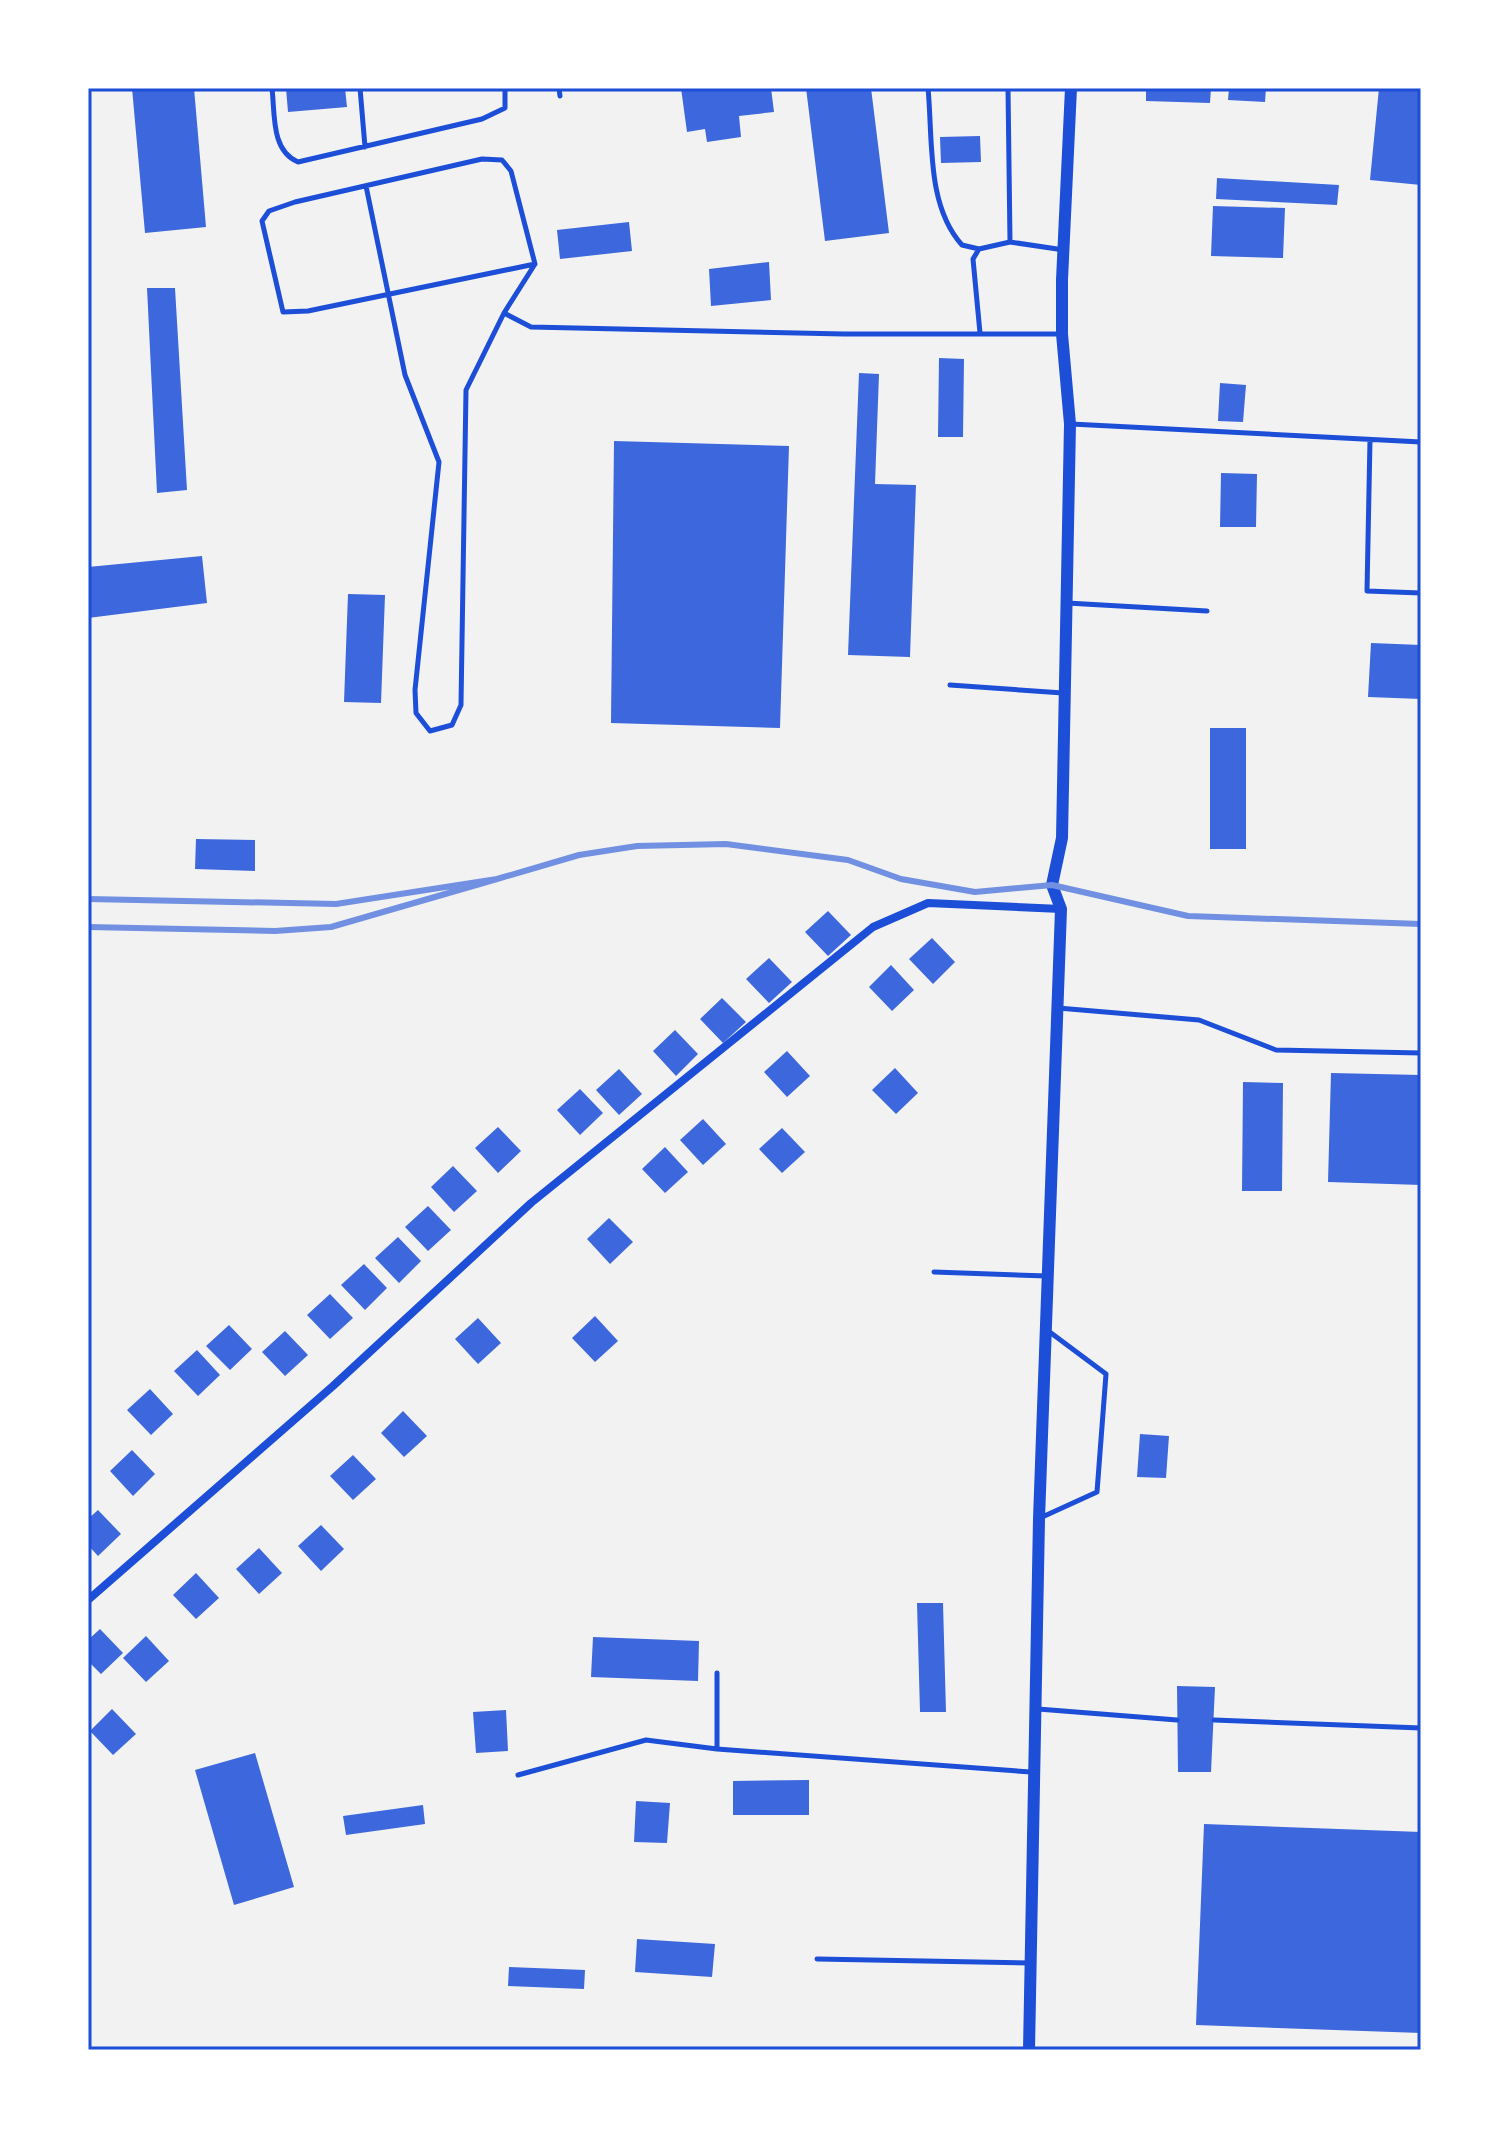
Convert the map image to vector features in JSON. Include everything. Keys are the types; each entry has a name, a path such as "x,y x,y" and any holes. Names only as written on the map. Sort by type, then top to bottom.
{"street":[{"path":"1029,2050 1038,1709 1039,1519 1061,909 1052,885 1062,838 1070,424 1062,334 1071,88"},
{"path":"88,1600 333,1386 531,1203 873,927 928,903 1061,909"}],"lane":[{"path":"272,88 278,143 286,157 298,162 482,119 505,108 505,88"},
{"path":"360,88 365,147"},
{"path":"559,88 560,96"},
{"path":"928,88 934,171 946,222 962,245 979,249 1010,242 1065,251"},
{"path":"1008,88 1010,242"},
{"path":"366,186 390,294 405,375 439,462 415,690 416,713 430,731 452,725 461,705 466,390 504,313 535,264 511,171 502,160 482,159 366,186 269,211 262,221 283,312 308,311 390,294 535,264"},
{"path":"979,249 973,259 980,333"},
{"path":"504,313 531,327 844,334 1062,334"},
{"path":"1070,424 1421,442"},
{"path":"1370,440 1367,591 1421,593"},
{"path":"1066,603 1207,611"},
{"path":"950,685 1064,693"},
{"path":"1057,1008 1199,1020 1276,1050 1421,1053"},
{"path":"934,1272 1048,1276"},
{"path":"1039,1519 1097,1492 1106,1374 1046,1329"},
{"path":"717,1673 717,1749"},
{"path":"1038,1709 1177,1720"},
{"path":"1214,1720 1421,1728"},
{"path":"518,1775 646,1740 717,1749 1036,1772"},
{"path":"817,1959 1032,1963"}],"building":[{"path":"132,88 194,88 206,227 145,233"},
{"path":"286,88 345,88 347,107 288,112"},
{"path":"681,88 771,88 774,112 739,116 741,137 707,142 705,129 687,132"},
{"path":"806,88 871,88 889,233 825,241"},
{"path":"1146,88 1211,88 1210,103 1146,101"},
{"path":"1229,88 1266,88 1265,102 1228,100"},
{"path":"1379,88 1421,88 1421,185 1370,180"},
{"path":"980,136 981,162 941,163 940,137"},
{"path":"1217,178 1339,185 1337,205 1216,199"},
{"path":"1213,206 1285,208 1283,258 1211,256"},
{"path":"629,222 632,251 560,259 557,230"},
{"path":"769,262 771,300 711,306 709,269"},
{"path":"147,288 175,288 187,490 157,493"},
{"path":"939,358 964,359 963,437 938,437"},
{"path":"859,373 879,374 875,484 916,485 910,657 848,655"},
{"path":"1220,383 1246,385 1243,422 1218,421"},
{"path":"614,441 789,446 780,728 611,723"},
{"path":"1221,473 1257,474 1256,527 1220,527"},
{"path":"202,556 207,603 88,618 88,567"},
{"path":"348,594 385,595 381,703 344,702"},
{"path":"1371,643 1421,645 1421,699 1368,697"},
{"path":"1210,728 1246,728 1246,849 1210,849"},
{"path":"196,839 255,840 255,871 195,869"},
{"path":"828,911 851,935 828,956 805,932"},
{"path":"932,938 955,962 933,984 909,959"},
{"path":"769,958 792,982 769,1003 746,979"},
{"path":"891,965 914,990 892,1011 869,987"},
{"path":"722,998 746,1022 723,1043 700,1019"},
{"path":"675,1030 698,1054 676,1076 653,1051"},
{"path":"787,1051 810,1076 787,1097 764,1072"},
{"path":"895,1068 918,1093 896,1114 872,1090"},
{"path":"619,1069 642,1094 619,1115 596,1090"},
{"path":"1331,1073 1421,1075 1421,1185 1328,1182"},
{"path":"1243,1082 1283,1083 1282,1191 1242,1191"},
{"path":"580,1089 603,1113 580,1135 557,1110"},
{"path":"703,1119 726,1144 703,1165 680,1140"},
{"path":"498,1127 521,1151 498,1173 475,1148"},
{"path":"782,1128 805,1152 782,1173 759,1149"},
{"path":"665,1147 688,1172 665,1193 642,1169"},
{"path":"453,1166 477,1191 454,1212 431,1187"},
{"path":"428,1206 451,1230 428,1251 405,1227"},
{"path":"609,1218 633,1242 610,1264 587,1239"},
{"path":"398,1237 421,1261 399,1283 375,1258"},
{"path":"364,1264 387,1288 365,1310 341,1285"},
{"path":"330,1294 353,1318 330,1339 307,1315"},
{"path":"595,1316 618,1341 595,1362 572,1338"},
{"path":"478,1318 501,1343 478,1364 455,1339"},
{"path":"229,1325 252,1349 230,1370 206,1346"},
{"path":"285,1331 308,1355 285,1376 262,1352"},
{"path":"197,1350 220,1375 198,1396 174,1371"},
{"path":"150,1389 173,1414 151,1435 127,1410"},
{"path":"403,1411 427,1436 404,1457 381,1433"},
{"path":"1140,1434 1169,1436 1166,1478 1137,1477"},
{"path":"132,1450 155,1474 133,1496 110,1471"},
{"path":"353,1455 376,1479 353,1500 330,1476"},
{"path":"98,1510 121,1534 98,1556 88,1545 88,1519"},
{"path":"321,1525 344,1549 321,1571 298,1546"},
{"path":"259,1548 282,1573 259,1594 236,1569"},
{"path":"196,1573 219,1598 196,1619 173,1595"},
{"path":"917,1603 943,1603 946,1712 920,1712"},
{"path":"100,1629 123,1653 101,1674 88,1661 88,1640"},
{"path":"146,1636 169,1661 146,1682 123,1658"},
{"path":"593,1637 699,1641 698,1681 591,1677"},
{"path":"1177,1686 1215,1687 1211,1772 1178,1772"},
{"path":"112,1709 136,1734 113,1755 90,1731"},
{"path":"506,1710 508,1751 476,1753 473,1712"},
{"path":"255,1753 294,1887 234,1905 195,1770"},
{"path":"809,1780 809,1815 733,1815 733,1781"},
{"path":"636,1801 670,1803 667,1843 634,1842"},
{"path":"423,1805 425,1824 346,1835 343,1816"},
{"path":"1204,1824 1421,1832 1421,2033 1196,2025"},
{"path":"637,1939 715,1944 712,1977 635,1972"},
{"path":"509,1967 585,1970 584,1989 508,1986"}],"railway":[{"path":"497,879 579,855 637,846 726,844 848,860 901,879 975,892 1052,885 1188,916 1421,924"},
{"path":"88,899 336,904 497,879 331,927 275,931 88,927"}]}
